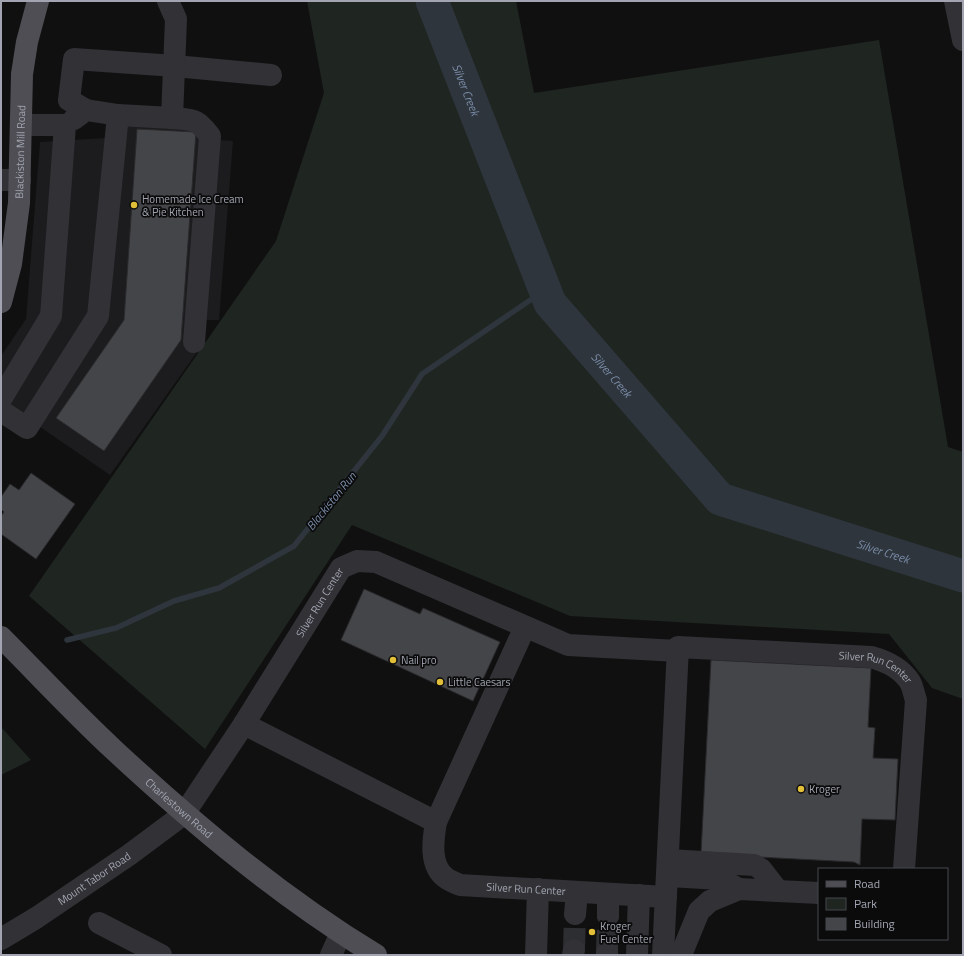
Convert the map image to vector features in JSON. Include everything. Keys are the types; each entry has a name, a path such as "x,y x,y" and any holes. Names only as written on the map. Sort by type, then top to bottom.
{"main road":[{"name":"Blackiston Mill Road","path":"1,302 11,264 19,203 10,180 21,125 22,74 27,42 38,1"},
{"name":"Charlestown Road","path":"1,637 113,749 184,814 276,888 341,933 376,955"}],"street":[{"path":"168,1 176,19 172,118"},
{"path":"955,1 963,40"},
{"path":"194,342 210,136 195,120 118,115 86,110 69,100 74,59 271,75"},
{"path":"21,125 65,125 86,110"},
{"path":"1,411 27,428 98,316 118,115"},
{"path":"1,399 51,316 65,125"},
{"name":"Silver Run Center","path":"184,814 244,724 341,568 357,561 376,562 568,645 871,657 882,660 898,668 910,683 916,700 904,868"},
{"name":"Silver Run Center","path":"525,627 436,822 433,843 435,864 445,877 460,885 639,895 667,877 721,879 739,890"},
{"path":"663,955 678,649"},
{"path":"244,724 436,822"},
{"name":"Mount Tabor Road","path":"1,939 36,918 129,855 184,814"},
{"path":"667,877 754,865 761,869 778,891"},
{"path":"536,955 538,889"},
{"name":"Silver Run Center","path":"681,955 699,911 710,901 739,890 818,893"},
{"path":"575,914 576,892"},
{"path":"608,894 608,916"},
{"path":"637,955 639,895"},
{"path":"99,923 161,955"},
{"path":"331,955 341,933"}],"shaded area":[{"path":"138,120 213,121 218,140 233,141 219,320 203,320 197,352 110,475 1,400 1,356 26,319 40,142 106,138"}],"green space":[{"path":"307,1 516,1 534,93 879,40 948,447 963,452 963,699 932,688 889,634 570,616 352,525 205,749 29,596 276,241 324,93"},
{"path":"1,727 31,760 1,775"}],"building":[{"path":"137,129 196,132 181,340 104,451 56,418 124,320"},
{"path":"31,473 75,504 36,559 1,534 1,516 4,512 1,509 1,497 10,484 19,490"},
{"path":"364,589 420,614 423,608 500,642 473,701 341,640"},
{"name":"Kroger","path":"711,660 871,668 868,727 875,728 873,758 898,759 895,820 862,819 860,865 854,862 701,854"}],"waterway":[{"name":"Silver Creek","path":"432,1 550,303 720,499 963,576"},
{"name":"Blackiston Run","path":"67,640 116,628 174,601 219,588 294,546 382,436 422,374 545,290"}],"tunnel":[{"path":"574,950 575,914"},
{"path":"607,952 608,916"}],"place":[{"name":"Homemade Ice Cream & Pie Kitchen","path":"134,205"},
{"name":"Nail pro","path":"393,660"},
{"name":"Little Caesars","path":"440,682"},
{"name":"Kroger","path":"801,789"},
{"name":"Kroger Fuel Center","path":"592,932"}]}
